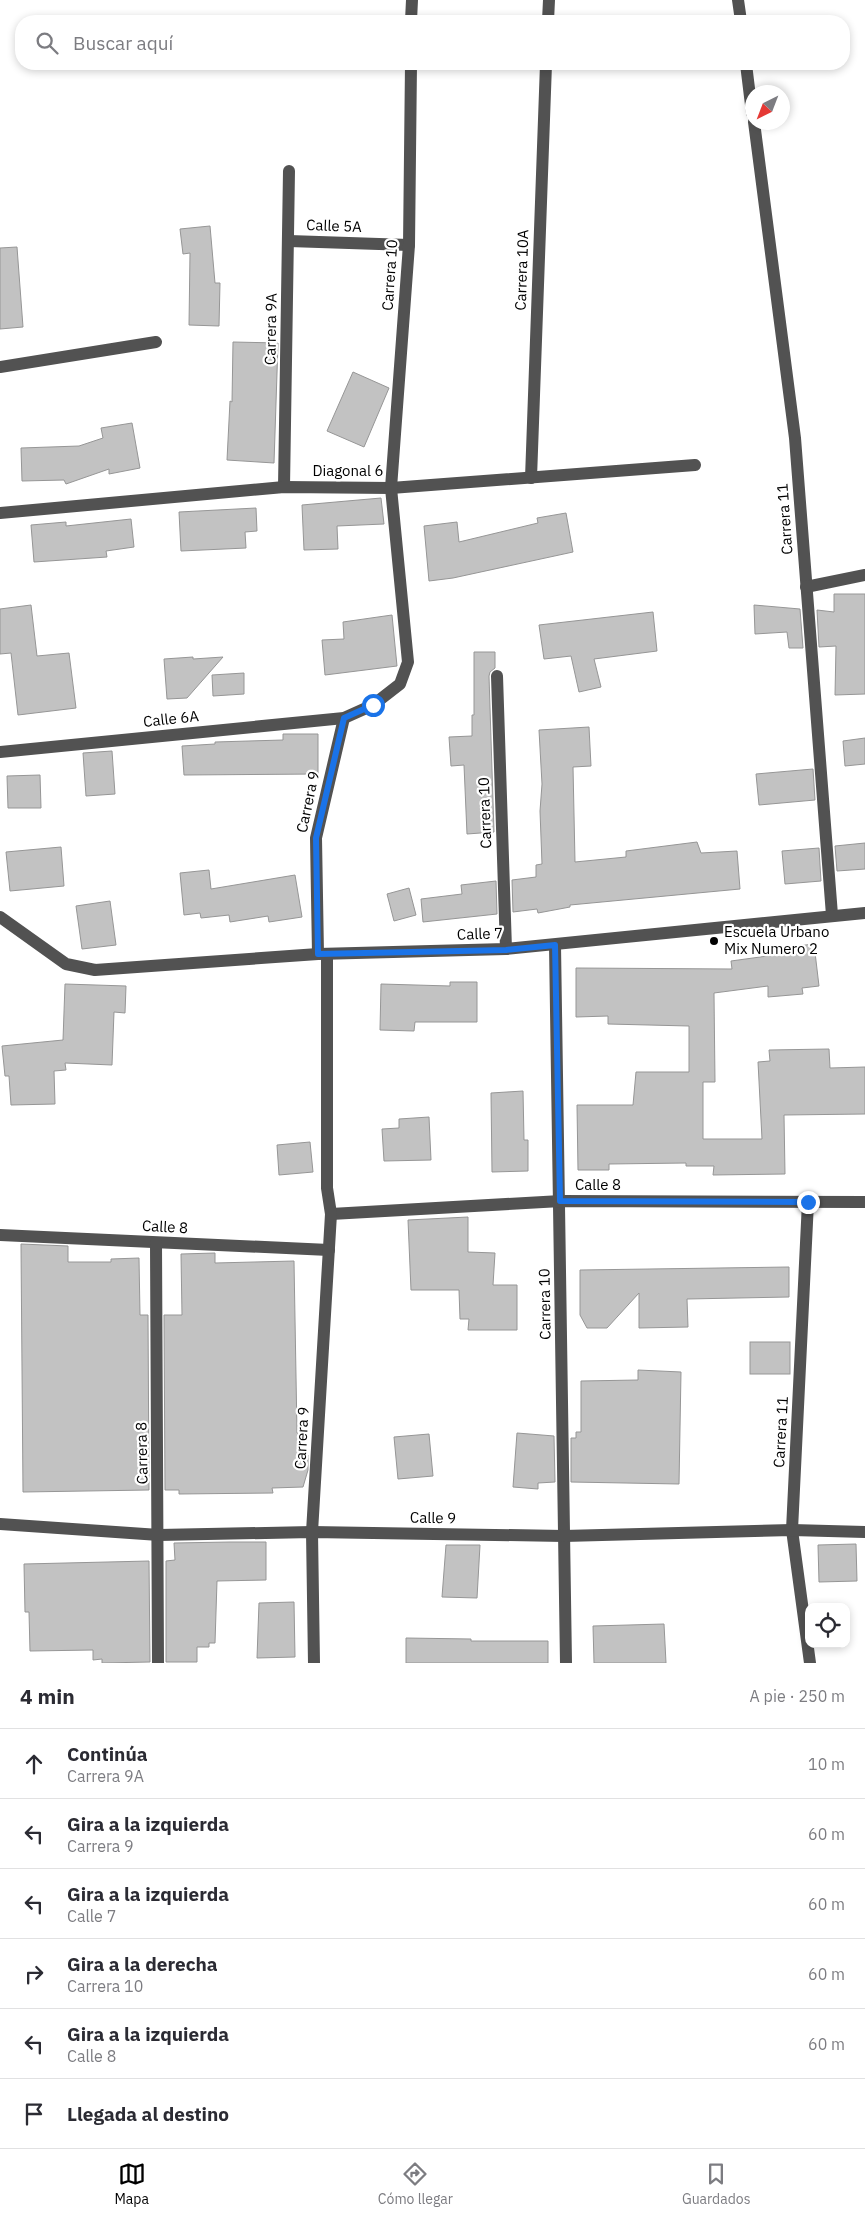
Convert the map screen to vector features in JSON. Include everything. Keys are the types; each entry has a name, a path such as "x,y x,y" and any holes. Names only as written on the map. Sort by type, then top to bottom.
{"street":[{"path":"412,0 412,15"},
{"path":"548,15 549,0"},
{"path":"738,0 740,15"},
{"name":"Carrera 10","path":"391,488 409,245 411,70"},
{"name":"Carrera 10A","path":"531,478 546,70"},
{"path":"747,70 749,85"},
{"name":"Carrera 11","path":"755,130 795,438 832,915"},
{"name":"Carrera 9A","path":"284,487 289,172"},
{"name":"Calle 5A","path":"289,241 409,245"},
{"path":"0,367 156,342"},
{"name":"Diagonal 6","path":"0,513 284,487 391,488 695,465"},
{"path":"344,718 373,705 400,684 408,662 391,488"},
{"path":"806,587 865,575"},
{"name":"Carrera 10","path":"496,676 506,950"},
{"name":"Calle 6A","path":"0,752 344,718"},
{"name":"Carrera 9","path":"314,1663 312,1532 331,1214 327,1188 323,954 316,838 344,718"},
{"name":"Calle 7","path":"0,917 66,964 94,970 323,954 506,950 865,913"},
{"name":"Carrera 10","path":"555,945 566,1663"},
{"name":"Calle 8","path":"331,1214 560,1201 865,1202"},
{"name":"Carrera 11","path":"808,1202 792,1530 810,1663"},
{"name":"Calle 8","path":"0,1235 329,1250"},
{"name":"Carrera 8","path":"156,1243 159,1534 158,1663"},
{"name":"Calle 9","path":"0,1524 159,1534 312,1532 564,1536 792,1530 865,1532"}],"building":[{"path":"210,226 215,283 220,283 219,326 189,325 190,253 183,254 180,229"},
{"path":"17,247 23,327 0,329 0,248"},
{"path":"233,342 278,343 274,463 227,460 230,401 232,402"},
{"path":"353,372 389,388 364,447 327,431"},
{"path":"132,423 140,468 109,474 109,469 66,484 64,480 22,481 21,448 79,446 103,438 101,428"},
{"path":"381,498 384,524 337,526 338,549 304,550 302,505"},
{"path":"256,508 257,531 245,532 246,548 181,551 179,512"},
{"path":"566,513 573,552 453,578 429,581 424,526 457,522 459,542 538,523 537,518"},
{"path":"131,519 134,547 106,551 107,557 34,562 31,525 66,522 66,526"},
{"path":"834,594 865,594 865,694 835,695 836,646 819,647 817,610 834,612"},
{"path":"31,605 37,656 69,653 76,708 18,715 11,653 0,654 0,609"},
{"path":"754,605 800,609 803,648 789,648 787,632 755,634"},
{"path":"653,612 657,651 594,659 601,687 579,692 571,656 544,659 539,625"},
{"path":"392,615 397,666 325,675 322,640 344,639 343,622"},
{"path":"474,652 495,652 495,668 490,672 489,676 494,832 467,834 464,765 451,766 449,737 472,736"},
{"path":"193,657 193,659 223,657 187,698 167,699 164,659"},
{"path":"244,673 244,694 213,696 212,675"},
{"path":"589,727 591,766 573,767 575,862 626,857 626,851 697,842 701,853 737,851 740,889 570,905 570,907 538,913 537,909 513,912 512,880 536,877 536,865 542,864 540,811 542,784 539,730"},
{"path":"283,734 318,734 318,774 184,775 182,746 215,744 215,742 283,740"},
{"path":"865,738 865,764 845,766 843,741"},
{"path":"112,751 115,794 86,796 83,753"},
{"path":"813,769 815,800 759,805 756,774"},
{"path":"40,775 41,808 8,808 7,776"},
{"path":"865,843 865,869 837,871 835,846"},
{"path":"61,847 64,886 10,891 6,852"},
{"path":"819,848 821,881 785,884 782,851"},
{"path":"209,870 211,889 295,875 302,917 269,922 268,916 230,922 229,915 201,918 200,913 184,915 180,873"},
{"path":"496,881 497,914 423,922 421,899 462,894 461,885"},
{"path":"409,888 416,915 394,921 387,894"},
{"path":"110,901 116,945 82,949 76,906"},
{"path":"814,944 819,986 802,988 803,994 768,997 768,986 714,993 715,1082 703,1082 703,1139 762,1139 758,1062 770,1061 769,1050 829,1049 830,1068 865,1067 865,1114 784,1115 785,1174 713,1175 714,1166 686,1166 686,1163 609,1164 609,1170 578,1170 577,1105 633,1105 636,1072 689,1072 689,1026 608,1024 608,1016 576,1017 576,968 732,969 731,961 782,954 781,948"},
{"path":"450,982 477,982 477,1022 415,1022 414,1031 380,1030 381,984 450,986"},
{"path":"65,984 126,986 125,1013 114,1012 112,1065 65,1063 66,1070 54,1071 55,1104 11,1105 9,1076 5,1076 2,1046 63,1040"},
{"path":"523,1091 524,1140 528,1140 528,1171 492,1172 491,1093"},
{"path":"429,1117 431,1160 384,1161 382,1129 399,1128 399,1119"},
{"path":"310,1142 313,1172 279,1175 277,1145"},
{"path":"468,1217 468,1252 495,1253 493,1285 517,1285 517,1330 468,1330 469,1319 460,1319 459,1290 411,1290 408,1220"},
{"path":"21,1244 68,1246 68,1262 111,1262 111,1259 139,1258 140,1315 148,1315 149,1490 23,1492"},
{"path":"215,1253 215,1263 294,1261 297,1433 299,1455 308,1455 308,1470 303,1487 272,1488 273,1493 179,1494 179,1490 165,1490 164,1315 182,1315 181,1254"},
{"path":"789,1267 789,1297 687,1299 688,1327 639,1328 639,1293 607,1328 587,1328 580,1315 580,1270"},
{"path":"750,1342 790,1342 790,1374 750,1374"},
{"path":"638,1370 681,1372 679,1484 571,1482 571,1438 576,1438 576,1432 581,1432 581,1381 638,1380"},
{"path":"517,1433 554,1436 555,1482 538,1483 538,1489 513,1487"},
{"path":"429,1434 433,1476 398,1479 394,1437"},
{"path":"266,1542 266,1580 217,1581 215,1643 209,1643 209,1647 197,1647 197,1662 166,1662 166,1561 175,1560 174,1543"},
{"path":"856,1544 857,1581 819,1582 818,1545"},
{"path":"446,1545 480,1545 477,1598 442,1597"},
{"path":"149,1561 150,1662 102,1663 102,1659 93,1660 93,1650 30,1651 29,1612 25,1612 24,1564"},
{"path":"294,1602 295,1657 257,1658 259,1603"},
{"path":"664,1624 666,1663 594,1663 593,1626"},
{"path":"406,1638 471,1639 471,1641 548,1641 548,1663 406,1663"}],"place":[{"name":"Escuela Urbano Mix Numero 2","path":"714,941"}],"route":[{"path":"373,705 344,718 316,838 318,954 506,950 555,945 560,1201 808,1202"}]}
